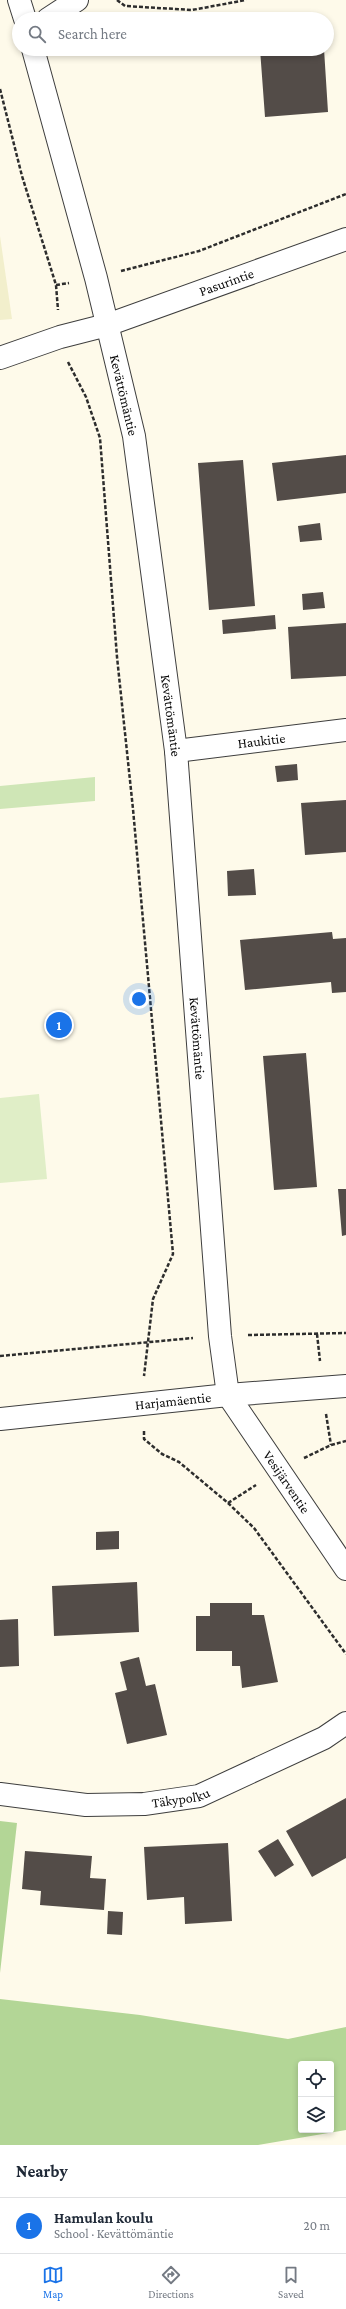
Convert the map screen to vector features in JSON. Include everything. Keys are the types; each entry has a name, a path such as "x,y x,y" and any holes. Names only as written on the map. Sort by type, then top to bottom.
{"street":[{"path":"19,0 22,12"},
{"path":"59,12 77,0"},
{"name":"Kevättömäntie","path":"35,56 96,278 134,436 176,751 220,1336 228,1395"},
{"name":"Pasurintie","path":"0,358 60,337 107,326 346,239"},
{"name":"Haukitie","path":"176,751 346,730"},
{"name":"Harjamäentie","path":"0,1419 228,1395 346,1386"},
{"name":"Vesijärventie","path":"228,1395 346,1569"},
{"name":"Täkypolku","path":"0,1794 86,1805 144,1804 199,1796 324,1738 346,1723"}],"path":[{"path":"117,0 124,6 192,10 246,0"},
{"path":"0,89 22,176 56,285 60,337 70,365 86,397 100,438 117,657 134,809 173,1254 153,1299 141,1404 144,1439 162,1454 179,1462 228,1503 254,1528 346,1654"},
{"path":"56,285 96,278 199,251 346,194"},
{"path":"0,1356 220,1336 346,1333"},
{"path":"331,1445 346,1441"}],"shaded area":[{"path":"0,236 12,319 0,320"}],"green space":[{"path":"95,777 95,801 0,809 0,786"},
{"path":"39,1094 47,1179 0,1183 0,1098"},
{"path":"0,1821 17,1823 0,1973"},
{"path":"0,1999 140,2015 288,2039 346,2027 346,2130 334,2132 334,2061 298,2061 298,2133 328,2133 258,2145 0,2145"}],"building":[{"path":"261,56 324,56 328,112 265,117"},
{"path":"346,455 346,493 277,501 272,463"},
{"path":"243,460 255,606 209,610 198,463"},
{"path":"320,523 322,540 300,542 298,526"},
{"path":"323,592 325,608 303,610 302,594"},
{"path":"275,615 276,629 223,634 222,620"},
{"path":"346,623 346,676 291,679 288,627"},
{"path":"297,764 298,780 277,782 275,766"},
{"path":"346,800 346,852 305,855 301,803"},
{"path":"254,869 256,895 228,896 227,871"},
{"path":"332,932 333,939 346,938 346,992 332,993 331,982 245,990 240,940"},
{"path":"306,1053 317,1187 274,1190 263,1056"},
{"path":"338,1189 346,1189 346,1235 342,1236"},
{"path":"119,1531 119,1549 96,1550 96,1532"},
{"path":"137,1582 139,1632 54,1636 52,1586"},
{"path":"210,1603 252,1603 252,1615 264,1615 278,1682 242,1688 240,1666 232,1666 232,1651 196,1651 196,1616 210,1616"},
{"path":"18,1619 19,1666 0,1667 0,1620"},
{"path":"139,1657 146,1686 155,1684 167,1735 127,1744 115,1693 127,1690 120,1662"},
{"path":"346,1798 346,1858 312,1877 286,1831"},
{"path":"278,1839 294,1865 275,1877 258,1851"},
{"path":"228,1843 232,1921 185,1924 184,1897 147,1900 144,1847"},
{"path":"25,1851 92,1856 90,1878 106,1879 104,1910 40,1905 41,1891 22,1889"},
{"path":"108,1911 123,1912 122,1935 107,1934"}],"place":[{"name":"Hamulan koulu","path":"59,1025"}]}
